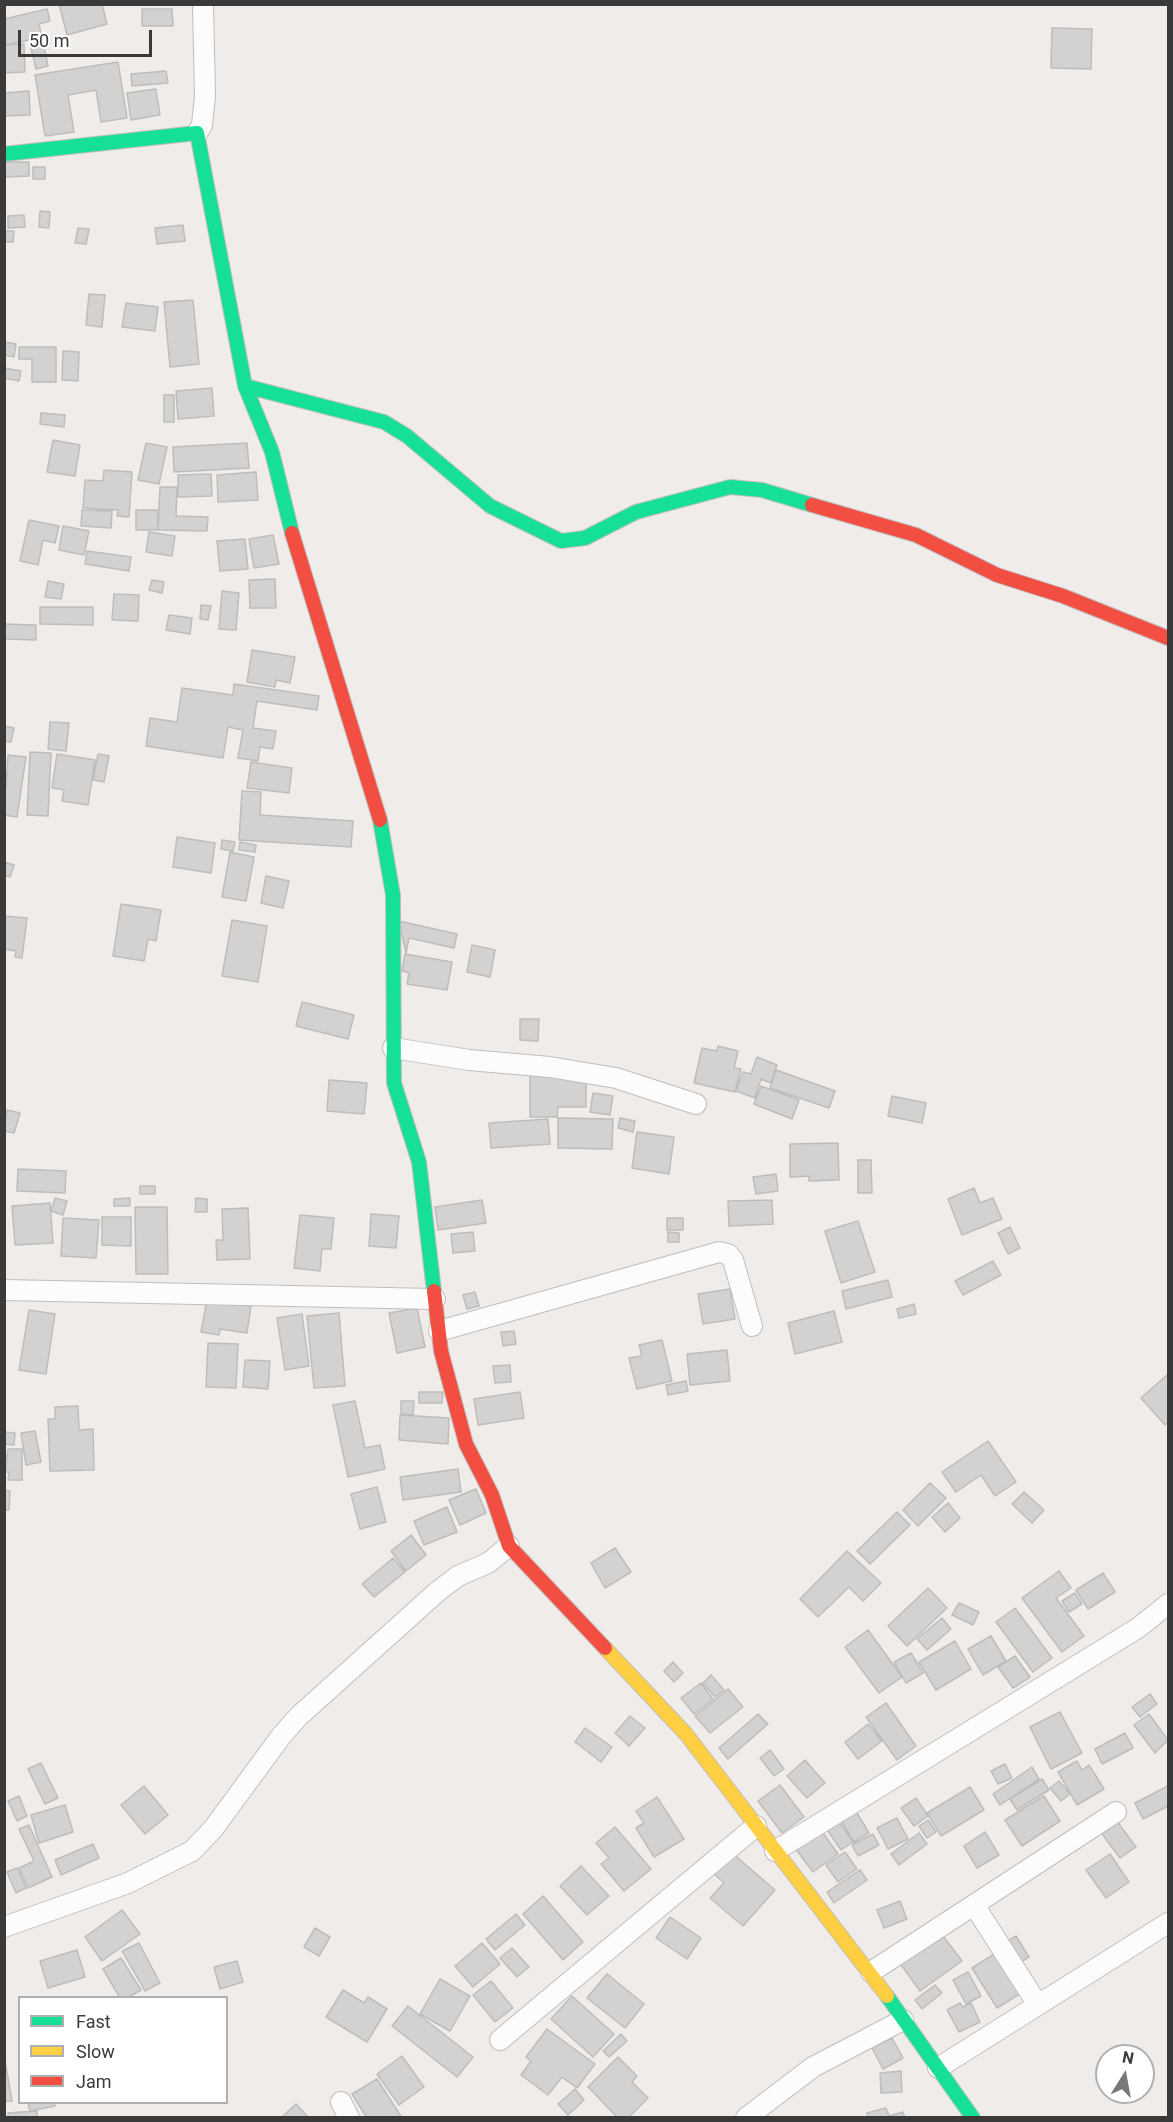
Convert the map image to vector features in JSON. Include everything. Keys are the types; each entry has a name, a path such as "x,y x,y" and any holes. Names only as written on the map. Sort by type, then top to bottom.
{"street":[{"path":"203,4 205,96 202,125 197,133 245,386 272,452 285,512 382,827 393,895 394,1083 419,1162 439,1331 451,1394 466,1444 492,1495 509,1546 686,1734 871,1972 973,2118"},
{"path":"4,154 197,133"},
{"path":"245,386 384,422 406,436 490,506 561,541 585,538 636,512 710,492 730,487 762,490 916,535 997,575 1063,596 1123,622 1168,638"},
{"path":"393,1048 469,1060 550,1067 616,1078 696,1104"},
{"path":"439,1331 720,1252 728,1254 733,1260 752,1326"},
{"path":"4,1290 435,1299"},
{"path":"4,1927 128,1882 192,1851 213,1829 282,1735 300,1716 437,1592 458,1576 488,1563 509,1546"},
{"path":"776,1851 1138,1628 1168,1604"},
{"path":"871,1972 1116,1812"},
{"path":"500,2040 756,1826"},
{"path":"974,1905 1038,2005"},
{"path":"938,2068 1168,1923"},
{"path":"746,2118 813,2067 903,2020"}],"building":[{"path":"59,4 102,4 107,24 67,35"},
{"path":"47,9 50,21 39,24 48,66 36,69 29,40 6,45 4,19"},
{"path":"142,9 172,9 173,26 142,26"},
{"path":"1052,28 1092,29 1091,69 1051,68"},
{"path":"24,44 25,72 4,73 4,45"},
{"path":"118,62 127,118 101,122 96,90 68,95 74,132 45,136 35,75"},
{"path":"166,71 168,83 132,86 131,74"},
{"path":"156,89 160,115 131,120 127,93"},
{"path":"29,91 30,115 4,116 4,93"},
{"path":"4,162 29,162 29,176 4,177"},
{"path":"33,167 45,167 45,179 33,179"},
{"path":"40,211 50,212 49,228 39,227"},
{"path":"24,215 25,227 8,228 8,216"},
{"path":"183,225 185,241 157,244 155,228"},
{"path":"78,228 89,229 86,244 75,243"},
{"path":"4,231 14,231 13,242 4,242"},
{"path":"89,294 105,295 102,327 86,325"},
{"path":"193,300 199,364 170,367 164,302"},
{"path":"126,303 158,307 155,331 122,327"},
{"path":"4,342 16,344 14,357 4,355"},
{"path":"19,347 56,347 56,382 32,382 32,359 19,359"},
{"path":"63,351 79,352 78,381 62,380"},
{"path":"4,368 21,371 19,381 4,378"},
{"path":"212,388 214,416 178,419 176,391"},
{"path":"164,395 174,395 174,422 164,422"},
{"path":"41,413 65,415 64,427 40,424"},
{"path":"53,440 80,445 75,476 47,472"},
{"path":"146,443 167,447 159,484 138,480"},
{"path":"247,443 249,468 174,472 173,447"},
{"path":"104,470 132,472 129,517 117,516 118,510 83,508 85,480 103,481"},
{"path":"256,472 258,500 218,502 217,475"},
{"path":"211,474 212,496 178,497 178,475"},
{"path":"160,487 177,487 176,516 208,517 207,531 158,530"},
{"path":"82,510 112,511 111,528 81,526"},
{"path":"136,510 158,510 158,530 136,530"},
{"path":"29,520 59,526 55,543 43,540 38,565 20,561"},
{"path":"63,526 89,531 84,555 59,550"},
{"path":"149,532 175,536 172,556 146,552"},
{"path":"273,535 279,564 254,568 249,539"},
{"path":"245,539 248,569 220,571 217,541"},
{"path":"87,551 131,557 129,571 85,564"},
{"path":"275,579 276,608 250,608 249,580"},
{"path":"152,580 164,582 162,593 149,590"},
{"path":"48,581 64,584 61,599 45,597"},
{"path":"222,591 239,593 236,630 219,629"},
{"path":"114,594 139,595 138,621 112,620"},
{"path":"201,605 211,606 208,620 200,619"},
{"path":"40,607 93,607 93,625 40,624"},
{"path":"169,615 192,618 190,634 166,630"},
{"path":"4,624 36,625 36,640 4,639"},
{"path":"252,650 295,657 290,683 276,680 275,687 247,682"},
{"path":"234,684 319,696 317,710 257,701 253,728 276,731 273,749 260,747 258,761 238,758 243,730 228,727 223,758 146,746 150,718 177,722 182,688 233,695"},
{"path":"50,722 69,723 66,751 48,749"},
{"path":"4,726 14,728 11,742 4,741"},
{"path":"30,752 51,753 48,816 27,815"},
{"path":"57,754 95,760 88,805 62,801 64,790 52,788"},
{"path":"98,754 109,756 104,782 93,780"},
{"path":"8,755 26,757 17,817 4,815"},
{"path":"251,762 292,768 289,793 247,788"},
{"path":"242,791 261,792 260,815 353,821 351,847 239,840"},
{"path":"177,837 215,843 211,873 173,867"},
{"path":"222,840 235,842 233,851 221,849"},
{"path":"240,842 256,845 255,852 239,850"},
{"path":"230,852 254,857 246,901 222,897"},
{"path":"4,862 14,865 10,877 4,875"},
{"path":"266,876 289,881 283,908 261,903"},
{"path":"121,904 161,910 156,941 148,939 144,961 113,956"},
{"path":"4,916 27,918 22,958 15,957 16,951 4,949"},
{"path":"232,920 267,926 258,982 222,976"},
{"path":"399,921 457,934 454,948 409,938 406,953"},
{"path":"472,945 495,950 490,977 467,972"},
{"path":"405,954 452,962 447,990 407,984 409,973 402,971"},
{"path":"302,1002 354,1015 348,1039 296,1026"},
{"path":"520,1019 539,1019 538,1041 520,1040"},
{"path":"718,1046 738,1051 734,1068 741,1069 735,1092 694,1083 702,1048 717,1051"},
{"path":"757,1057 777,1065 771,1083 761,1079 755,1098 736,1091 743,1072 751,1074"},
{"path":"776,1070 835,1091 829,1108 770,1088"},
{"path":"530,1075 586,1076 586,1107 558,1107 557,1117 530,1117"},
{"path":"329,1080 367,1083 364,1114 327,1111"},
{"path":"761,1086 799,1100 792,1119 754,1104"},
{"path":"593,1093 613,1096 610,1115 590,1112"},
{"path":"892,1096 926,1103 922,1123 888,1116"},
{"path":"7,1110 20,1113 14,1133 4,1131"},
{"path":"558,1118 613,1119 612,1149 558,1148"},
{"path":"620,1118 635,1121 633,1132 618,1128"},
{"path":"548,1119 550,1144 491,1148 489,1123"},
{"path":"637,1132 674,1137 669,1174 632,1168"},
{"path":"838,1143 839,1180 809,1181 809,1176 790,1177 790,1144"},
{"path":"858,1160 871,1160 872,1193 858,1193"},
{"path":"18,1169 66,1171 65,1193 17,1191"},
{"path":"776,1174 778,1191 756,1194 753,1177"},
{"path":"140,1186 155,1186 155,1194 140,1194"},
{"path":"974,1188 980,1203 993,1198 1002,1219 962,1235 948,1199"},
{"path":"55,1198 67,1201 63,1215 51,1211"},
{"path":"130,1198 130,1206 114,1206 114,1199"},
{"path":"196,1198 207,1199 207,1212 195,1212"},
{"path":"482,1200 486,1223 438,1230 435,1207"},
{"path":"772,1200 773,1224 729,1226 728,1201"},
{"path":"50,1203 53,1243 15,1245 12,1206"},
{"path":"135,1207 167,1207 168,1274 136,1274"},
{"path":"248,1208 250,1259 217,1260 216,1240 223,1240 222,1209"},
{"path":"371,1214 399,1216 396,1248 369,1246"},
{"path":"300,1215 334,1218 331,1249 322,1249 320,1271 294,1268"},
{"path":"102,1217 131,1217 131,1246 102,1245"},
{"path":"63,1218 99,1220 96,1258 61,1256"},
{"path":"667,1218 683,1218 683,1230 667,1230"},
{"path":"858,1221 875,1272 841,1283 825,1231"},
{"path":"1010,1227 1020,1248 1008,1254 998,1233"},
{"path":"473,1232 475,1251 453,1253 451,1234"},
{"path":"668,1232 679,1233 679,1242 668,1242"},
{"path":"993,1261 1001,1275 963,1295 955,1281"},
{"path":"888,1280 892,1297 846,1309 842,1291"},
{"path":"730,1289 735,1319 703,1324 698,1294"},
{"path":"475,1292 479,1306 467,1309 463,1295"},
{"path":"207,1300 251,1306 247,1333 220,1329 219,1335 201,1332"},
{"path":"914,1304 916,1314 899,1318 897,1309"},
{"path":"417,1308 425,1347 397,1353 389,1313"},
{"path":"29,1310 55,1314 46,1374 19,1370"},
{"path":"834,1311 842,1342 795,1354 788,1323"},
{"path":"339,1313 345,1386 314,1388 307,1316"},
{"path":"302,1314 309,1366 285,1370 277,1318"},
{"path":"514,1331 516,1344 503,1346 501,1332"},
{"path":"662,1340 672,1381 637,1389 629,1358 642,1356 639,1345"},
{"path":"208,1343 238,1344 236,1388 206,1387"},
{"path":"727,1350 730,1381 690,1385 687,1354"},
{"path":"245,1360 270,1361 268,1389 243,1387"},
{"path":"510,1365 511,1382 495,1383 493,1366"},
{"path":"1168,1374 1168,1422 1165,1425 1141,1398"},
{"path":"686,1381 688,1391 668,1395 666,1385"},
{"path":"419,1392 443,1392 442,1403 419,1403"},
{"path":"520,1392 524,1418 478,1425 474,1399"},
{"path":"355,1401 365,1448 380,1445 385,1469 348,1477 333,1405"},
{"path":"401,1401 414,1401 413,1415 401,1414"},
{"path":"78,1406 79,1430 93,1429 94,1470 50,1471 48,1419 55,1419 55,1407"},
{"path":"400,1415 449,1418 448,1444 399,1440"},
{"path":"35,1431 41,1462 26,1465 21,1433"},
{"path":"4,1432 15,1433 14,1445 4,1444"},
{"path":"988,1441 1016,1482 995,1496 981,1475 956,1492 942,1472"},
{"path":"8,1449 22,1449 22,1480 8,1480 9,1472 5,1472"},
{"path":"458,1469 461,1492 403,1500 400,1477"},
{"path":"930,1483 946,1498 918,1526 903,1510"},
{"path":"377,1487 386,1522 360,1529 351,1494"},
{"path":"476,1489 486,1513 460,1525 449,1500"},
{"path":"4,1490 10,1491 9,1510 4,1510"},
{"path":"1024,1492 1044,1510 1032,1523 1012,1504"},
{"path":"948,1503 960,1518 945,1532 932,1517"},
{"path":"447,1507 457,1532 424,1545 414,1521"},
{"path":"897,1512 910,1525 870,1564 857,1551"},
{"path":"411,1535 426,1555 406,1571 391,1551"},
{"path":"615,1548 631,1572 605,1588 591,1563"},
{"path":"847,1551 881,1583 863,1601 849,1587 818,1617 800,1599"},
{"path":"393,1558 405,1572 374,1597 362,1584"},
{"path":"1059,1571 1071,1588 1056,1598 1084,1636 1062,1652 1022,1598"},
{"path":"1103,1573 1115,1592 1088,1609 1076,1590"},
{"path":"928,1588 947,1608 907,1646 888,1626"},
{"path":"1075,1593 1082,1604 1069,1612 1062,1601"},
{"path":"959,1603 979,1612 973,1625 952,1615"},
{"path":"1015,1608 1052,1658 1033,1672 996,1622"},
{"path":"942,1618 951,1629 927,1650 917,1639"},
{"path":"868,1630 902,1677 879,1693 845,1647"},
{"path":"991,1636 1006,1661 983,1675 968,1649"},
{"path":"955,1641 971,1669 936,1690 919,1662"},
{"path":"911,1653 923,1673 906,1683 894,1662"},
{"path":"1015,1656 1030,1677 1013,1688 998,1667"},
{"path":"673,1662 683,1673 674,1682 664,1671"},
{"path":"711,1675 724,1690 715,1697 703,1683"},
{"path":"701,1683 713,1699 694,1714 681,1698"},
{"path":"728,1689 743,1707 710,1733 695,1716"},
{"path":"1150,1694 1157,1704 1140,1717 1132,1707"},
{"path":"886,1703 916,1746 897,1760 866,1717"},
{"path":"1060,1712 1082,1753 1051,1769 1030,1727"},
{"path":"758,1714 768,1724 728,1759 719,1748"},
{"path":"1149,1714 1168,1740 1155,1753 1134,1725"},
{"path":"630,1716 645,1728 629,1746 615,1733"},
{"path":"868,1724 882,1741 858,1759 845,1742"},
{"path":"585,1728 612,1747 601,1762 575,1742"},
{"path":"1125,1733 1133,1748 1102,1764 1095,1749"},
{"path":"770,1750 784,1769 774,1776 760,1758"},
{"path":"805,1760 825,1783 807,1798 787,1776"},
{"path":"1077,1761 1082,1770 1089,1765 1104,1789 1077,1805 1058,1772"},
{"path":"41,1763 58,1798 45,1804 28,1769"},
{"path":"1005,1764 1012,1778 998,1784 991,1771"},
{"path":"1032,1767 1039,1779 1000,1805 993,1794"},
{"path":"1042,1779 1049,1790 1017,1810 1010,1799"},
{"path":"1059,1781 1070,1794 1061,1801 1050,1788"},
{"path":"780,1785 804,1817 782,1833 758,1801"},
{"path":"144,1786 168,1815 145,1834 121,1805"},
{"path":"1168,1786 1168,1806 1143,1819 1135,1803"},
{"path":"970,1787 984,1810 941,1836 927,1813"},
{"path":"19,1796 27,1816 17,1821 8,1801"},
{"path":"1044,1796 1060,1821 1022,1846 1005,1820"},
{"path":"657,1797 684,1839 654,1857 636,1828 644,1823 636,1811"},
{"path":"916,1798 928,1816 914,1826 901,1808"},
{"path":"65,1805 73,1832 39,1843 31,1815"},
{"path":"854,1808 869,1833 854,1842 839,1817"},
{"path":"836,1817 853,1842 841,1850 824,1825"},
{"path":"897,1818 908,1839 888,1849 877,1828"},
{"path":"928,1820 936,1832 927,1838 919,1826"},
{"path":"1116,1820 1136,1847 1120,1858 1100,1831"},
{"path":"29,1825 52,1877 28,1888 19,1868 34,1861 19,1829"},
{"path":"818,1826 838,1854 813,1872 792,1844"},
{"path":"615,1827 651,1869 624,1891 601,1864 609,1858 596,1843"},
{"path":"985,1832 999,1855 977,1868 964,1846"},
{"path":"919,1833 927,1844 899,1865 891,1854"},
{"path":"873,1834 879,1845 858,1856 852,1845"},
{"path":"93,1844 99,1858 61,1875 55,1860"},
{"path":"731,1852 775,1890 743,1926 710,1898 724,1883 713,1873"},
{"path":"845,1852 857,1869 838,1882 826,1865"},
{"path":"1110,1854 1129,1882 1106,1898 1086,1870"},
{"path":"581,1866 609,1896 587,1915 560,1886"},
{"path":"17,1868 26,1888 16,1893 7,1872"},
{"path":"860,1870 867,1880 834,1903 827,1892"},
{"path":"543,1896 583,1942 563,1960 523,1914"},
{"path":"900,1901 907,1919 884,1928 877,1910"},
{"path":"122,1910 140,1934 102,1961 85,1937"},
{"path":"516,1914 525,1925 495,1950 486,1939"},
{"path":"670,1917 701,1938 687,1959 656,1938"},
{"path":"315,1928 330,1937 319,1956 304,1947"},
{"path":"940,1932 962,1961 920,1991 899,1962"},
{"path":"1016,1936 1029,1957 1014,1966 1001,1945"},
{"path":"139,1943 160,1983 145,1991 122,1951"},
{"path":"482,1943 500,1964 473,1987 455,1966"},
{"path":"512,1948 529,1967 517,1977 500,1958"},
{"path":"77,1950 85,1977 48,1988 40,1961"},
{"path":"996,1953 1021,1993 997,2008 972,1968"},
{"path":"121,1958 141,1990 130,1996 119,1996 103,1969"},
{"path":"237,1961 243,1982 220,1989 214,1967"},
{"path":"968,1972 981,1996 966,2004 953,1980"},
{"path":"607,1974 644,2004 625,2028 587,1998"},
{"path":"440,1979 470,1996 450,2031 420,2014"},
{"path":"491,1981 513,2008 495,2022 473,1995"},
{"path":"935,1985 942,1993 922,2009 915,2000"},
{"path":"343,1990 364,2003 368,1997 387,2009 367,2042 326,2017"},
{"path":"572,1996 614,2034 593,2057 551,2019"},
{"path":"960,2003 963,2007 971,2003 980,2022 959,2032 947,2010"},
{"path":"408,2006 473,2057 457,2077 392,2026"},
{"path":"547,2029 595,2064 577,2088 562,2077 548,2095 521,2075 531,2061 526,2057"},
{"path":"621,2034 627,2041 609,2057 603,2051"},
{"path":"892,2038 903,2058 883,2069 872,2048"},
{"path":"4,2055 12,2101 4,2101"},
{"path":"402,2056 424,2087 399,2105 377,2074"},
{"path":"618,2057 637,2076 632,2082 648,2098 628,2118 618,2118 588,2087"},
{"path":"901,2071 902,2092 881,2093 880,2073"},
{"path":"377,2079 402,2118 367,2118 352,2094"},
{"path":"575,2089 584,2100 568,2115 558,2104"},
{"path":"28,2104 54,2104 55,2106 30,2111"},
{"path":"296,2104 309,2118 281,2118"},
{"path":"886,2108 889,2116 903,2112 905,2118 868,2118 867,2113"},
{"path":"37,2111 37,2118 8,2118 8,2113"}],"traffic: fast":[{"path":"4,154 197,133 245,386 272,452 292,533"},
{"path":"245,386 384,422 407,436 490,506 561,541 585,538 636,512 730,487 762,490 812,505"},
{"path":"380,820 393,895 394,1083 419,1162 434,1291"},
{"path":"887,1996 973,2118"}],"traffic: slow":[{"path":"605,1648 686,1734 887,1996"}],"traffic: jam":[{"path":"812,505 916,535 997,575 1063,596 1168,638"},
{"path":"292,533 380,820"},
{"path":"434,1291 441,1351 466,1444 492,1495 509,1546 605,1648"}]}
